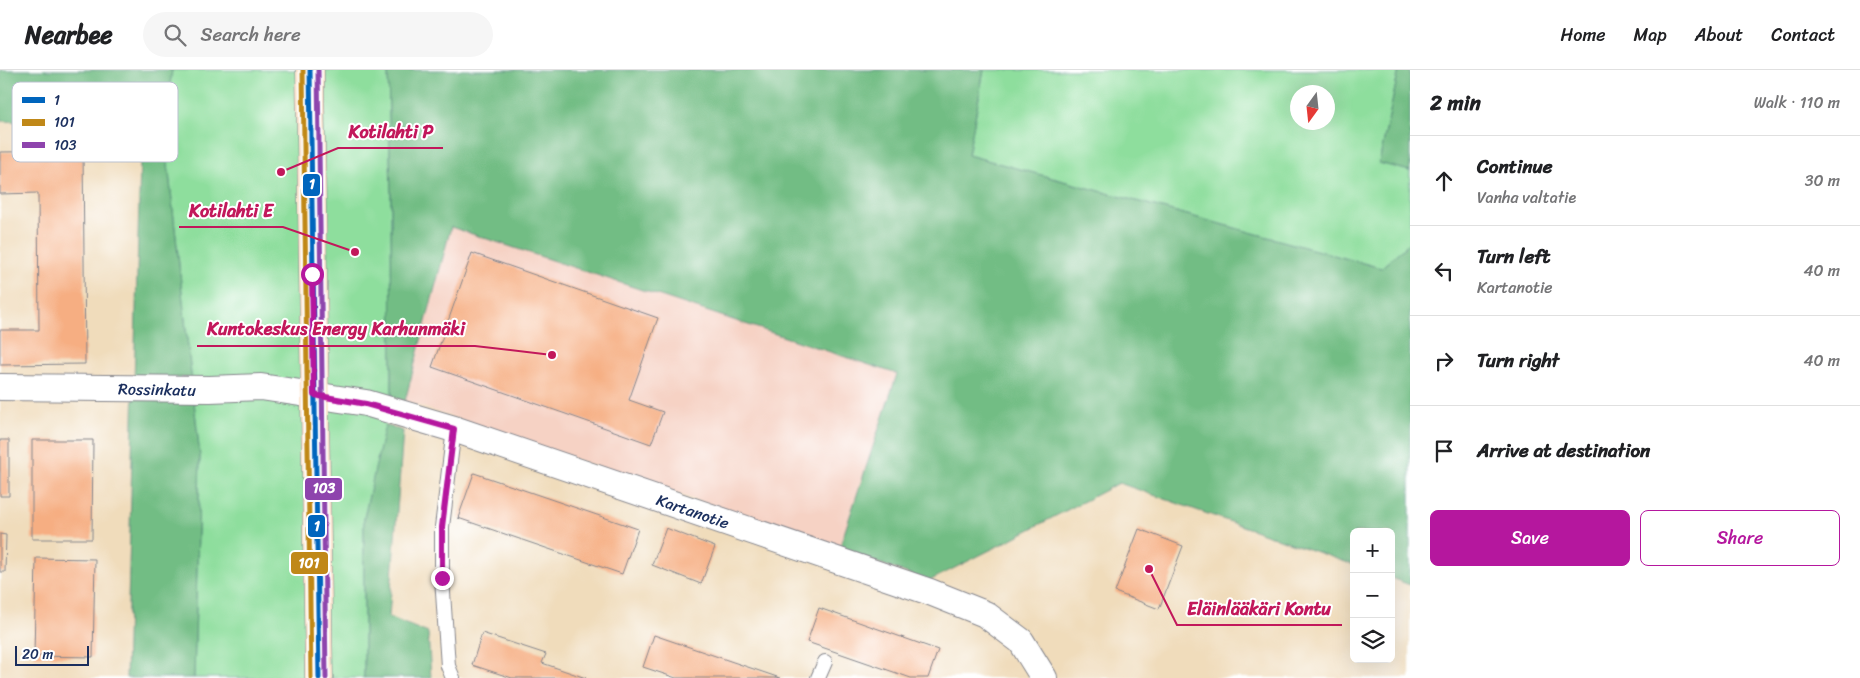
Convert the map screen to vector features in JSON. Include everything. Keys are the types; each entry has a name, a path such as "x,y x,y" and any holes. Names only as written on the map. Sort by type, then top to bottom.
{"main road":[{"path":"310,70 319,678"}],"street":[{"name":"Rossinkatu","path":"0,387 210,389 261,387 314,395"},
{"name":"Kartanotie","path":"314,395 366,404 454,429 930,592 985,614 1020,641 1044,678"}],"lane":[{"path":"453,678 448,666 442,578 442,527 454,429"},
{"path":"818,678 825,662"}],"shaded area":[{"path":"451,227 897,374 839,549 405,401"}],"green space":[{"path":"0,70 172,70 170,82 12,82 12,121 0,121"},
{"path":"172,70 388,70 392,397 364,518 364,678 194,678 200,457 168,162 178,162 178,82 170,82"},
{"path":"388,70 984,70 968,155 1381,268 1410,242 1410,585 1395,579 1395,528 1350,528 1350,564 1119,483 929,581 839,549 897,374 451,227 405,401 392,397"},
{"path":"984,70 1399,70 1379,163 1410,171 1410,242 1381,268 968,155"},
{"path":"1399,70 1410,70 1410,171 1379,163"},
{"path":"140,162 168,162 200,457 194,678 126,678"},
{"path":"385,425 403,431 389,617 428,633 431,678 364,678 364,518"}],"building":[{"path":"0,152 12,152 12,162 83,162 85,364 0,365 0,330 39,330 38,193 0,194"},
{"path":"472,253 658,318 629,400 663,412 651,444 432,367"},
{"path":"0,440 9,440 9,496 0,496"},
{"path":"32,440 93,440 92,539 32,539"},
{"path":"474,473 638,529 622,574 458,518"},
{"path":"666,528 715,547 701,584 652,565"},
{"path":"1139,529 1183,546 1159,609 1115,592"},
{"path":"0,534 6,535 5,572 0,572"},
{"path":"36,558 95,559 93,657 34,656"},
{"path":"819,608 938,650 928,678 911,678 807,642"},
{"path":"482,633 546,654 542,663 586,678 512,678 472,665"},
{"path":"654,635 780,678 676,678 643,667"}],"transit line":[{"name":"101","path":"303,70 311,678"},
{"name":"1","path":"310,70 319,678"},
{"name":"103","path":"318,70 326,678"}],"place":[{"name":"Kotilahti P","path":"281,172"},
{"name":"Kotilahti E","path":"355,252"},
{"name":"Kuntokeskus Energy Karhunmäki","path":"552,355"},
{"name":"Eläinlääkäri Kontu","path":"1149,569"}],"route":[{"path":"312,274 314,395 366,404 454,429 442,527 442,578"}]}
